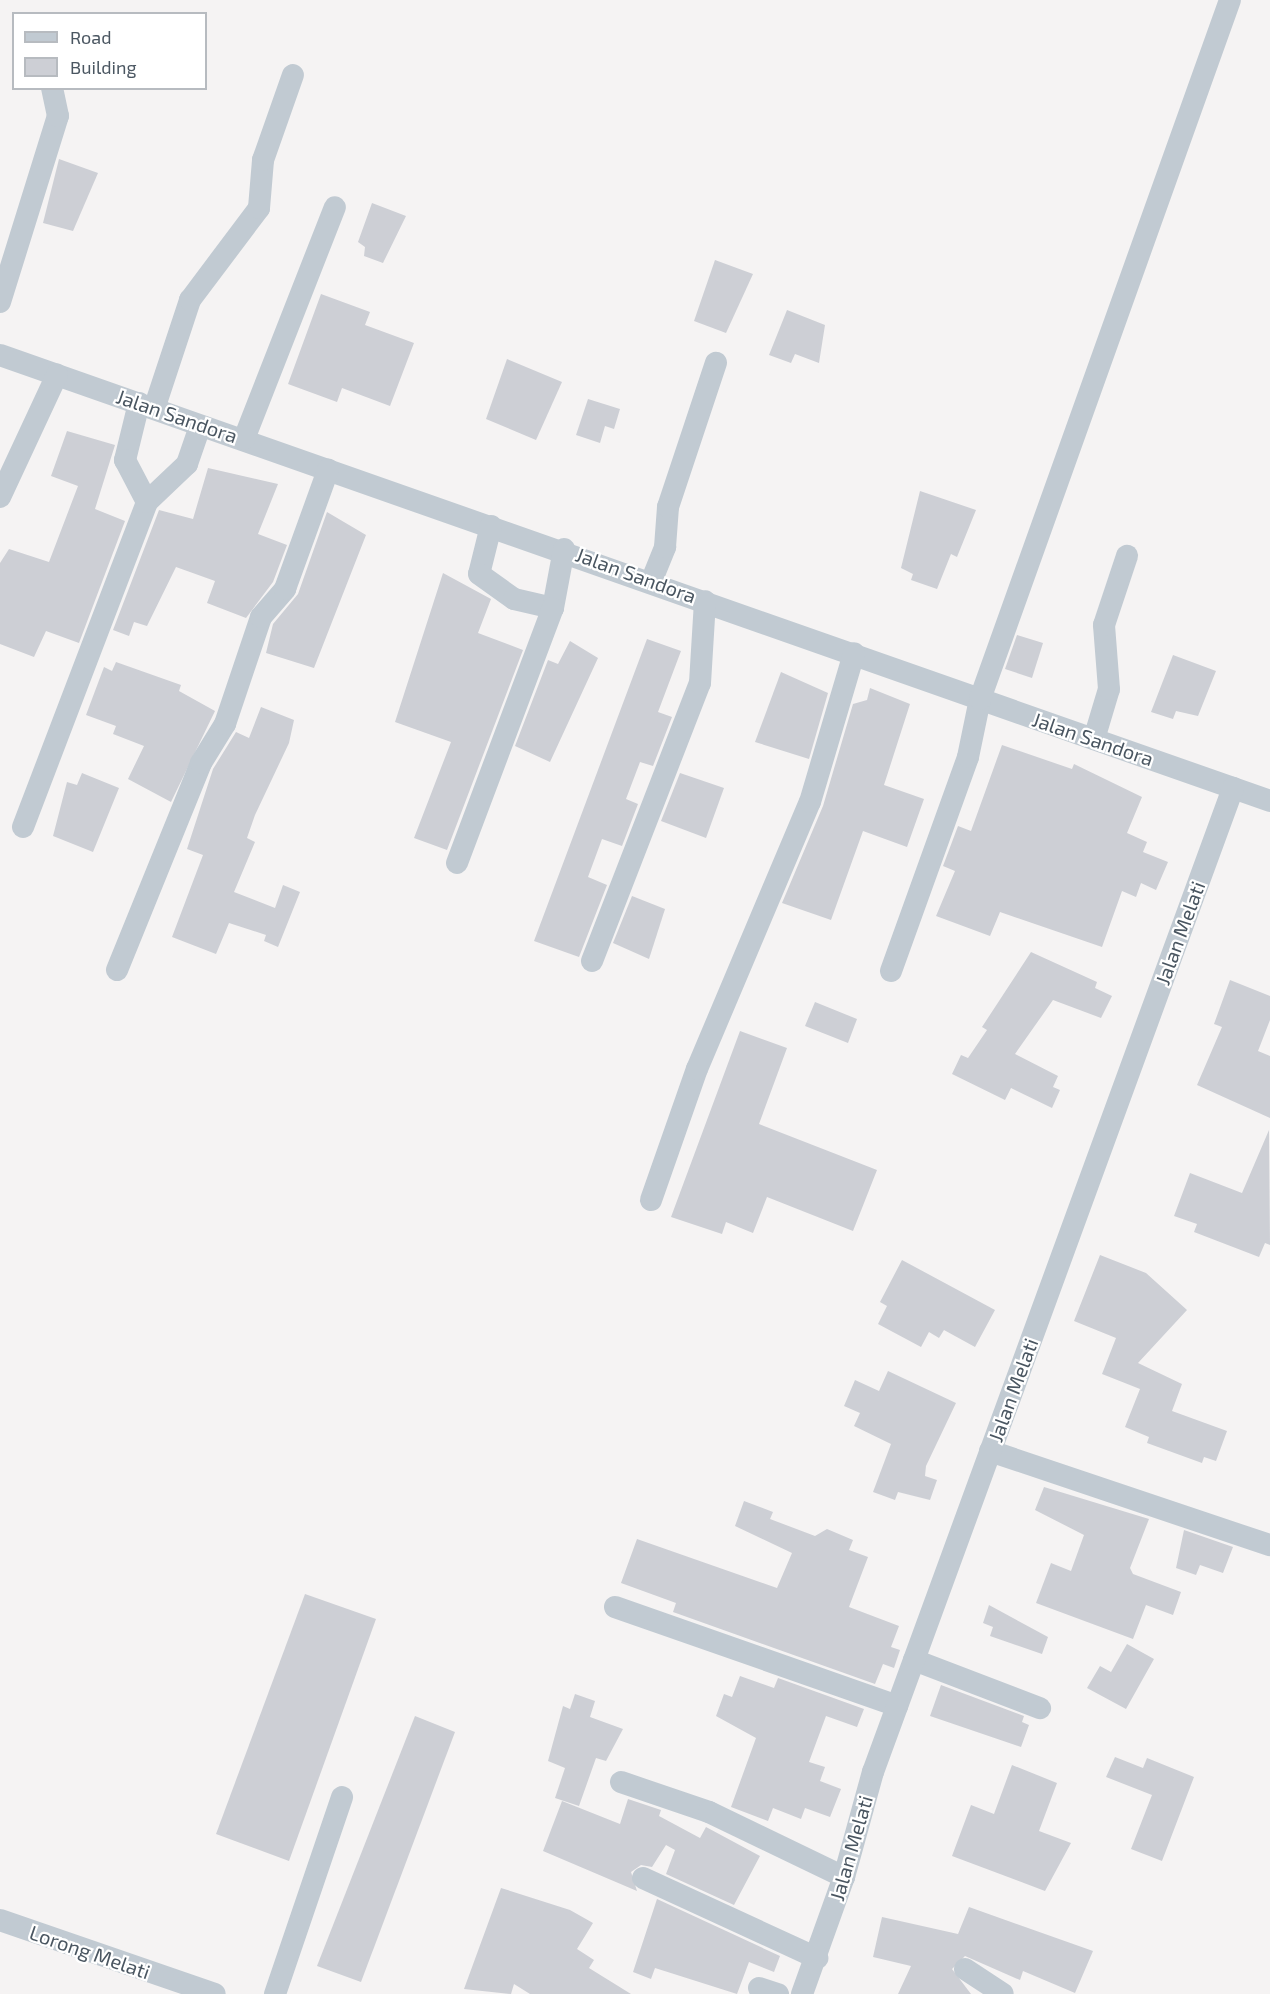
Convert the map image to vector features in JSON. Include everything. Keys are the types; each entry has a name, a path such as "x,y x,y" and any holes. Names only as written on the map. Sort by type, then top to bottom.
{"street":[{"path":"891,971 968,757 980,699 1230,0"},
{"path":"147,502 125,460 190,300 259,208 263,160 293,75"},
{"path":"0,302 58,116 52,90"},
{"path":"244,439 335,207"},
{"name":"Jalan Sandora","path":"0,355 147,405 200,427 244,439 328,470 564,549 651,582 1270,801"},
{"path":"651,582 665,547 668,507 716,363"},
{"path":"0,497 57,375"},
{"path":"23,827 147,502 187,464 200,427"},
{"path":"117,970 201,763 225,724 261,617 285,589 328,470"},
{"path":"491,526 478,563 482,581 514,599 553,608"},
{"path":"457,862 553,608 564,549"},
{"path":"1094,739 1109,689 1104,624 1127,556"},
{"path":"592,961 700,682 705,601"},
{"path":"651,1200 698,1069 810,802 854,653"},
{"name":"Jalan Melati","path":"802,1994 817,1958 844,1877 897,1706 1233,788"},
{"path":"990,1451 1270,1545"},
{"path":"615,1607 897,1706"},
{"path":"914,1660 1040,1708"},
{"path":"621,1782 709,1812 844,1877"},
{"path":"275,1994 342,1797"},
{"path":"643,1878 817,1958"},
{"name":"Lorong Melati","path":"0,1920 215,1994"},
{"path":"965,1969 1003,1994"}],"building":[{"path":"59,159 98,173 73,231 43,223"},
{"path":"372,203 406,216 383,263 364,256 365,247 358,242"},
{"path":"715,260 753,274 726,333 694,321"},
{"path":"321,294 370,312 365,325 414,343 390,406 342,388 337,402 288,384"},
{"path":"787,310 825,325 819,363 795,354 791,363 769,355"},
{"path":"507,359 562,382 536,440 486,419"},
{"path":"588,399 620,409 614,429 605,426 600,443 576,435"},
{"path":"67,431 115,445 95,509 125,521 79,643 46,631 34,657 0,644 0,563 9,549 49,562 78,486 51,476"},
{"path":"208,468 278,484 258,534 287,545 273,582 246,618 207,603 215,581 176,567 147,626 134,622 129,636 113,630 159,510 193,519"},
{"path":"920,491 976,510 957,557 951,554 937,589 911,580 913,574 901,568"},
{"path":"327,512 366,535 314,668 266,653 273,624 298,594"},
{"path":"443,573 491,599 478,633 523,650 447,850 414,838 451,742 395,722"},
{"path":"1017,635 1043,643 1032,678 1005,669"},
{"path":"647,639 681,651 658,712 672,717 653,766 640,762 626,799 638,804 622,846 602,839 588,877 607,885 579,957 534,941"},
{"path":"570,641 598,658 550,762 515,746 548,660 558,664"},
{"path":"1173,655 1216,671 1198,716 1176,711 1173,719 1151,712"},
{"path":"116,662 181,685 179,691 215,711 171,802 128,779 144,746 113,734 116,726 86,715 104,667 112,671"},
{"path":"781,672 828,693 809,759 755,742"},
{"path":"870,688 910,704 884,785 924,799 907,847 863,831 831,920 782,903 823,806 853,704 867,700"},
{"path":"261,707 294,720 289,743 255,815 247,838 255,842 234,892 275,908 283,885 300,892 278,947 264,941 266,935 229,923 216,954 172,937 203,855 187,849 213,769 236,732 249,738"},
{"path":"1002,745 1072,769 1074,764 1142,797 1127,833 1147,842 1143,852 1168,862 1156,890 1141,883 1136,897 1122,891 1102,947 1000,912 990,936 936,916 955,871 943,866 958,826 971,831"},
{"path":"82,773 119,788 93,852 53,836 67,782 77,785"},
{"path":"680,773 724,788 706,838 661,821"},
{"path":"632,896 665,909 649,959 613,943"},
{"path":"1031,952 1097,982 1095,988 1112,996 1101,1018 1053,1000 1015,1054 1058,1076 1053,1087 1060,1090 1052,1108 1011,1088 1005,1100 952,1074 961,1055 968,1058 987,1030 982,1027"},
{"path":"1230,980 1270,996 1270,1020 1258,1051 1270,1056 1270,1118 1197,1085 1222,1027 1214,1024"},
{"path":"815,1002 857,1019 848,1043 805,1026"},
{"path":"740,1031 787,1048 759,1124 877,1170 853,1231 767,1197 753,1233 726,1222 722,1234 671,1217"},
{"path":"1269,1130 1270,1245 1265,1243 1259,1257 1194,1232 1197,1224 1174,1216 1190,1173 1242,1193"},
{"path":"1100,1255 1146,1273 1187,1310 1138,1363 1182,1384 1172,1411 1227,1431 1216,1461 1204,1457 1202,1463 1147,1443 1149,1437 1125,1427 1140,1389 1102,1374 1116,1338 1074,1321"},
{"path":"902,1260 995,1310 975,1347 944,1330 939,1338 929,1332 921,1347 878,1324 887,1306 880,1302"},
{"path":"888,1371 956,1403 926,1466 925,1476 937,1480 930,1500 898,1492 895,1500 873,1492 891,1444 854,1426 860,1413 844,1406 855,1380 879,1391"},
{"path":"1044,1487 1149,1519 1130,1568 1133,1574 1181,1592 1173,1615 1146,1605 1133,1639 1036,1603 1051,1563 1071,1571 1084,1535 1035,1510"},
{"path":"744,1501 773,1512 770,1519 815,1536 827,1529 853,1540 849,1550 868,1557 849,1607 899,1626 891,1647 900,1650 894,1668 883,1664 875,1684 673,1612 676,1603 621,1583 637,1539 777,1588 792,1553 735,1526"},
{"path":"1184,1530 1233,1547 1223,1573 1200,1565 1196,1575 1176,1568"},
{"path":"305,1594 376,1619 289,1861 216,1834"},
{"path":"989,1605 1048,1637 1042,1654 990,1636 993,1627 983,1623"},
{"path":"1127,1644 1154,1659 1126,1709 1087,1688 1100,1666 1111,1672"},
{"path":"740,1676 774,1688 778,1678 864,1709 857,1727 826,1716 809,1762 825,1767 820,1781 841,1789 830,1817 805,1808 801,1819 773,1808 768,1821 731,1807 756,1738 716,1716 724,1694 732,1697"},
{"path":"941,1685 1024,1716 1022,1722 1029,1725 1021,1747 930,1716"},
{"path":"575,1694 595,1701 590,1717 623,1729 606,1761 596,1758 579,1806 555,1798 565,1768 548,1761 563,1706 570,1709"},
{"path":"415,1716 455,1732 361,1982 317,1966"},
{"path":"1115,1757 1143,1768 1147,1758 1194,1777 1162,1861 1131,1849 1152,1795 1106,1777"},
{"path":"1012,1765 1057,1783 1039,1831 1071,1843 1045,1891 952,1856 971,1805 994,1814"},
{"path":"628,1799 661,1810 659,1816 700,1838 706,1827 760,1856 734,1905 666,1874 675,1850 666,1845 652,1867 641,1865 631,1872 637,1891 543,1851 562,1801 620,1824"},
{"path":"501,1888 570,1910 593,1923 577,1949 594,1960 589,1968 631,1994 530,1994 514,1984 511,1994 464,1989"},
{"path":"657,1899 780,1956 774,1972 749,1962 737,1994 655,1968 651,1979 633,1972"},
{"path":"969,1907 1093,1951 1075,1993 1023,1971 1020,1980 965,1956 952,1969 971,1994 898,1994 911,1966 873,1957 882,1917 958,1934"}]}
